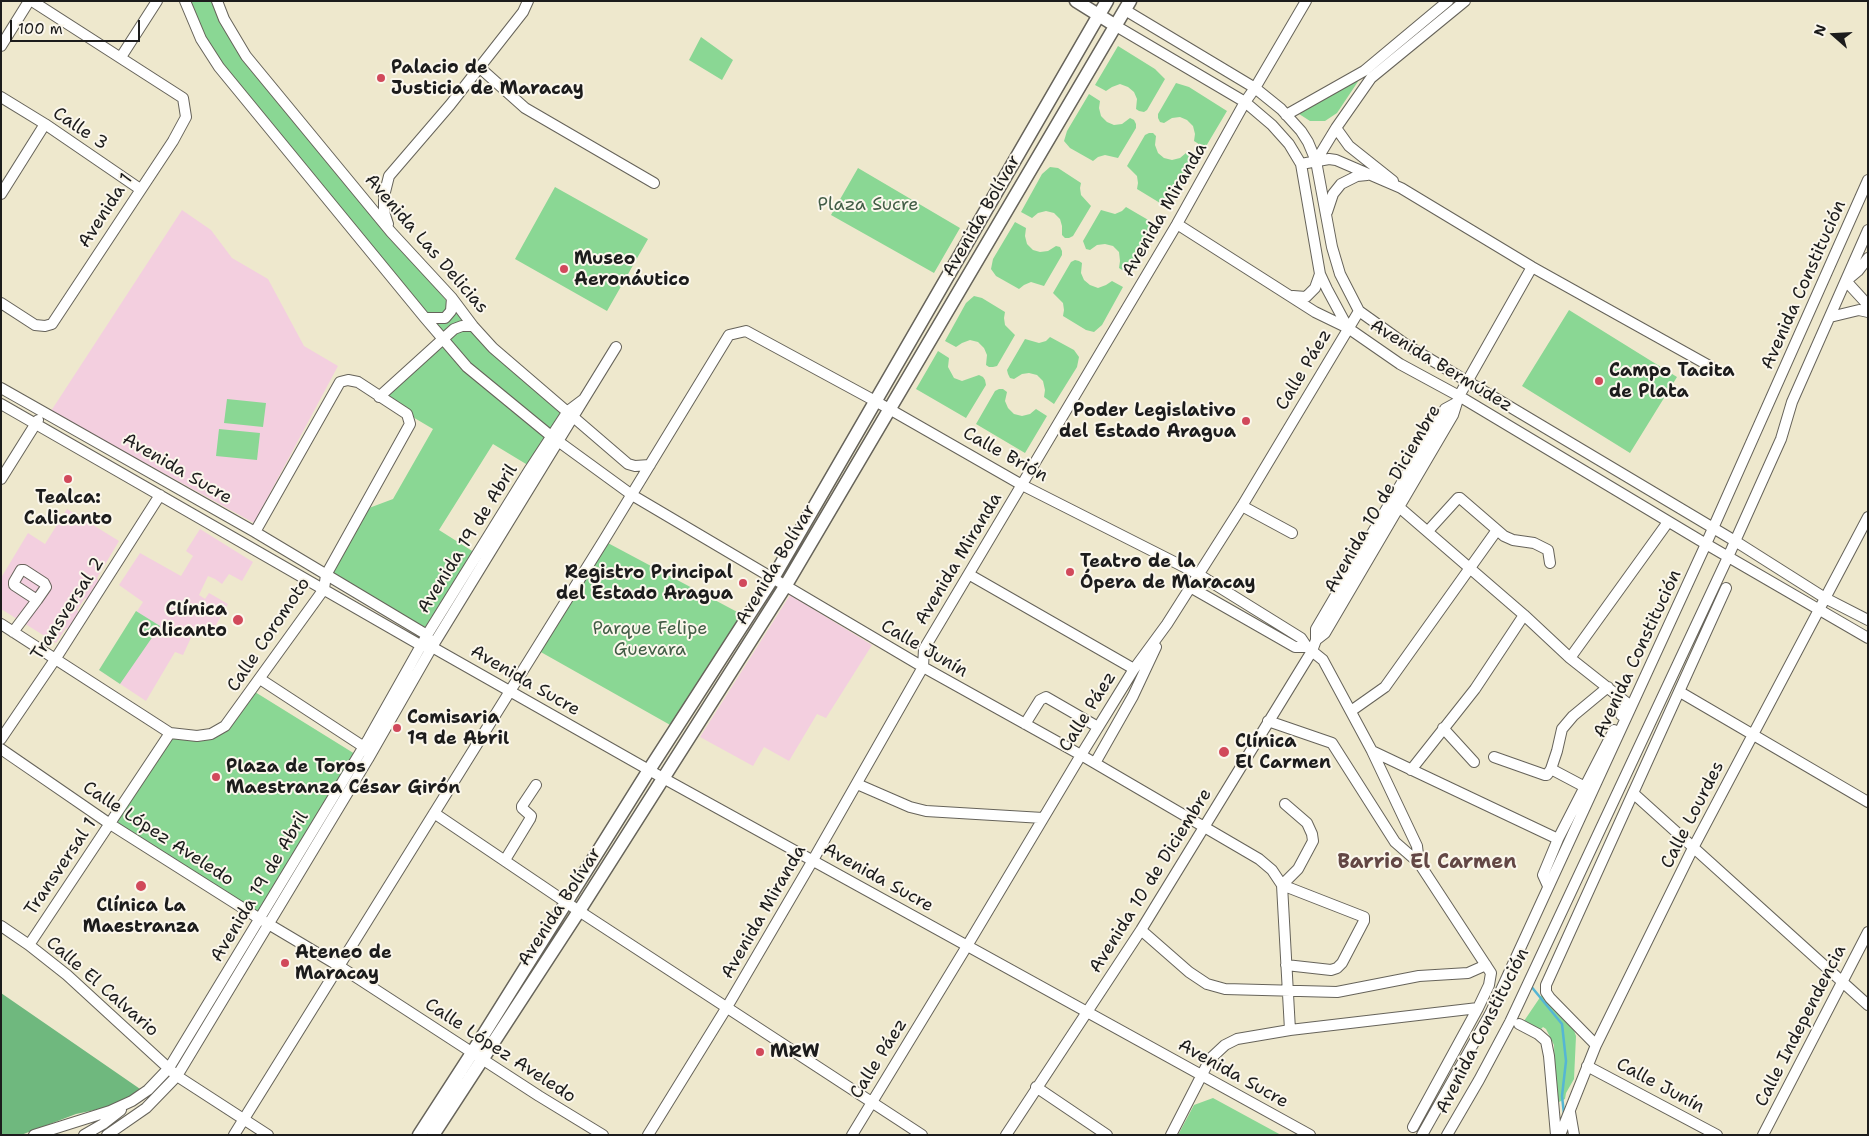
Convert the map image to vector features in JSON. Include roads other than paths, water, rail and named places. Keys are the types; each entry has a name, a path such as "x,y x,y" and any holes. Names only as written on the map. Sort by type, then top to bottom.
{"main road":[{"path":"1076,1 1116,26"},
{"name":"Avenida Bolívar","path":"434,1135 477,1056 567,902 649,770 774,578 1107,1"},
{"path":"1111,1 1128,6"},
{"name":"Avenida Bolívar","path":"420,1135 579,911 786,585 1128,6"}],"street":[{"path":"1,46 30,1 121,58 158,1"},
{"path":"185,1 202,39 219,67 467,367 554,439 632,495"},
{"name":"Avenida Las Delicias","path":"217,1 224,19 246,56 391,232 452,298 473,326 493,348 628,464 635,466 650,465"},
{"path":"391,232 384,212 384,196 390,176 523,12 528,1"},
{"name":"Avenida Miranda","path":"648,1135 727,1007 923,668 924,649 1177,224 1306,1"},
{"path":"1316,161 1368,74 1448,1"},
{"path":"1286,115 1368,74 1465,1"},
{"name":"Avenida Bermúdez","path":"1128,6 1255,88 1286,115 1308,142 1316,161 1332,247 1340,274 1359,311 1408,346 1735,541 1825,598 1866,616"},
{"name":"Avenida Bermúdez","path":"1116,26 1246,102 1278,131 1289,144 1301,164 1320,274 1348,328 1457,400 1868,638"},
{"name":"Avenida 1","path":"1,303 35,325 44,326 52,324 186,117 186,107 183,98 121,58"},
{"path":"479,67 525,108 654,183"},
{"name":"Calle 3","path":"1,98 45,124 140,189"},
{"path":"1,194 45,124"},
{"path":"1336,128 1349,146 1402,188 1532,267 1715,369"},
{"path":"1301,164 1328,159 1336,160 1402,188"},
{"path":"1326,216 1333,194 1340,184 1367,174"},
{"name":"Avenida Constitución","path":"1422,1135 1490,1014 1706,544 1868,180"},
{"path":"1177,224 1315,312 1348,328"},
{"name":"Avenida Constitución","path":"1447,1135 1510,1022 1728,557 1781,439 1792,402 1868,230"},
{"path":"1868,258 1846,282 1868,305"},
{"name":"Avenida 10 de Diciembre","path":"1006,1135 1141,930 1268,721 1316,640 1316,629 1396,503 1445,410 1457,400 1532,267"},
{"path":"1292,296 1306,298 1315,288 1320,274"},
{"path":"425,318 445,318 451,311 452,298"},
{"path":"1830,317 1859,310 1868,312"},
{"name":"Calle Páez","path":"852,1135 968,946 1081,755 1134,669 1167,624 1242,506 1359,311"},
{"path":"379,396 442,338 457,327 473,326"},
{"name":"Calle Brión","path":"234,1135 632,495 729,335 746,331 877,402 1022,485 1198,574 1301,638 1323,660 1372,751 1417,846 1419,863"},
{"name":"Avenida 19 de Abril","path":"34,1135 110,1111 132,1101 148,1090 169,1068 265,922 427,646 427,636 554,439 584,399 616,346"},
{"name":"Calle Coromoto","path":"1,624 170,733 197,736 211,734 219,730 225,726 260,679 324,589 326,574 410,424 407,414 358,382 348,380 340,382 255,532"},
{"name":"Avenida Sucre","path":"1,388 255,532 427,636"},
{"name":"Avenida Sucre","path":"1,404 324,589 663,778 1088,1011 1200,1076 1310,1135"},
{"path":"1,479 43,412"},
{"name":"Avenida 19 de Abril","path":"107,1135 146,1108 177,1076 364,747 554,439"},
{"name":"Transversal 2","path":"1,739 56,658 160,495"},
{"name":"Calle Junín","path":"632,495 923,668 1081,755 1259,859 1272,870 1282,885"},
{"path":"1428,531 1458,498 1465,501 1497,530 1513,540 1534,543 1548,550 1550,563"},
{"path":"1396,503 1469,569 1524,615 1570,658 1627,703 1558,839 1543,875 1548,886"},
{"path":"1242,506 1292,533"},
{"name":"Calle Lourdes","path":"1559,1132 1570,1113 1596,1045 1693,848 1868,517"},
{"path":"1570,658 1668,522"},
{"path":"1351,711 1385,687 1497,530"},
{"path":"970,574 1134,669"},
{"path":"1190,587 1295,647 1310,649"},
{"path":"1596,1045 1550,998 1546,992 1546,985 1726,588"},
{"path":"14,632 37,600"},
{"path":"1248,621 1255,610"},
{"path":"1412,770 1475,689 1524,615"},
{"path":"1095,763 1133,696 1167,624"},
{"path":"260,679 364,747"},
{"path":"1494,757 1544,775 1548,774 1552,769 1562,729 1573,716 1608,687"},
{"path":"1680,692 1868,802"},
{"path":"1025,724 1040,700 1046,696 1098,728"},
{"path":"1268,721 1332,744 1395,842 1419,863 1491,973 1491,980 1478,1008 1413,1127"},
{"path":"1443,728 1474,762"},
{"name":"Transversal 1","path":"29,945 170,733"},
{"name":"Calle López Aveledo","path":"1,749 110,824 265,922 339,966 603,1135"},
{"path":"1372,751 1558,839"},
{"path":"1552,769 1585,788"},
{"path":"505,860 530,819 531,816 522,806 536,784"},
{"path":"857,784 910,807 929,812 1043,818"},
{"path":"1633,793 1868,1005"},
{"path":"1285,804 1307,823 1313,841 1298,869 1282,885 1290,1030"},
{"path":"434,813 579,911 922,1135"},
{"path":"1282,885 1364,917 1364,925 1342,963 1337,968 1331,970 1286,965"},
{"name":"Calle El Calvario","path":"1,926 67,975 177,1076 268,1135"},
{"path":"1141,930 1178,964 1207,984 1225,989 1337,992 1420,976 1468,973 1486,964"},
{"name":"Calle Independencia","path":"1763,1135 1868,932"},
{"path":"1171,1135 1210,1059 1225,1045 1237,1039 1290,1030 1478,1008"},
{"path":"1519,1024 1538,1034 1546,1041 1559,1132"},
{"name":"Calle Junín","path":"1587,1066 1717,1135"},
{"path":"1036,1087 1107,1135"},
{"path":"84,1135 114,1117 132,1101"},
{"path":"1570,1113 1574,1135"},
{"path":"61,1135 75,1123"}],"waterway":[{"path":"1530,985 1562,1024 1566,1061 1562,1096 1564,1114"}],"place":[{"name":"Palacio de Justicia de Maracay","path":"381,78"},
{"name":"Museo Aeronáutico","path":"564,269"},
{"name":"Campo Tacita de Plata","path":"1599,381"},
{"name":"Poder Legislativo del Estado Aragua","path":"1246,421"},
{"name":"Tealca: Calicanto","path":"68,479"},
{"name":"Teatro de la Ópera de Maracay","path":"1070,572"},
{"name":"Registro Principal del Estado Aragua","path":"743,583"},
{"name":"Clínica Calicanto","path":"238,620"},
{"name":"Comisaria 19 de Abril","path":"397,728"},
{"name":"Clínica El Carmen","path":"1224,752"},
{"name":"Plaza de Toros Maestranza César Girón","path":"216,777"},
{"name":"Clínica La Maestranza","path":"141,886"},
{"name":"Ateneo de Maracay","path":"285,963"},
{"name":"MRW","path":"760,1052"}],"district":[{"name":"Barrio El Carmen","path":"1427,863"}],"park label":[{"name":"Plaza Sucre","path":"868,205"},
{"name":"Parque Felipe Guevara","path":"650,639"}]}
